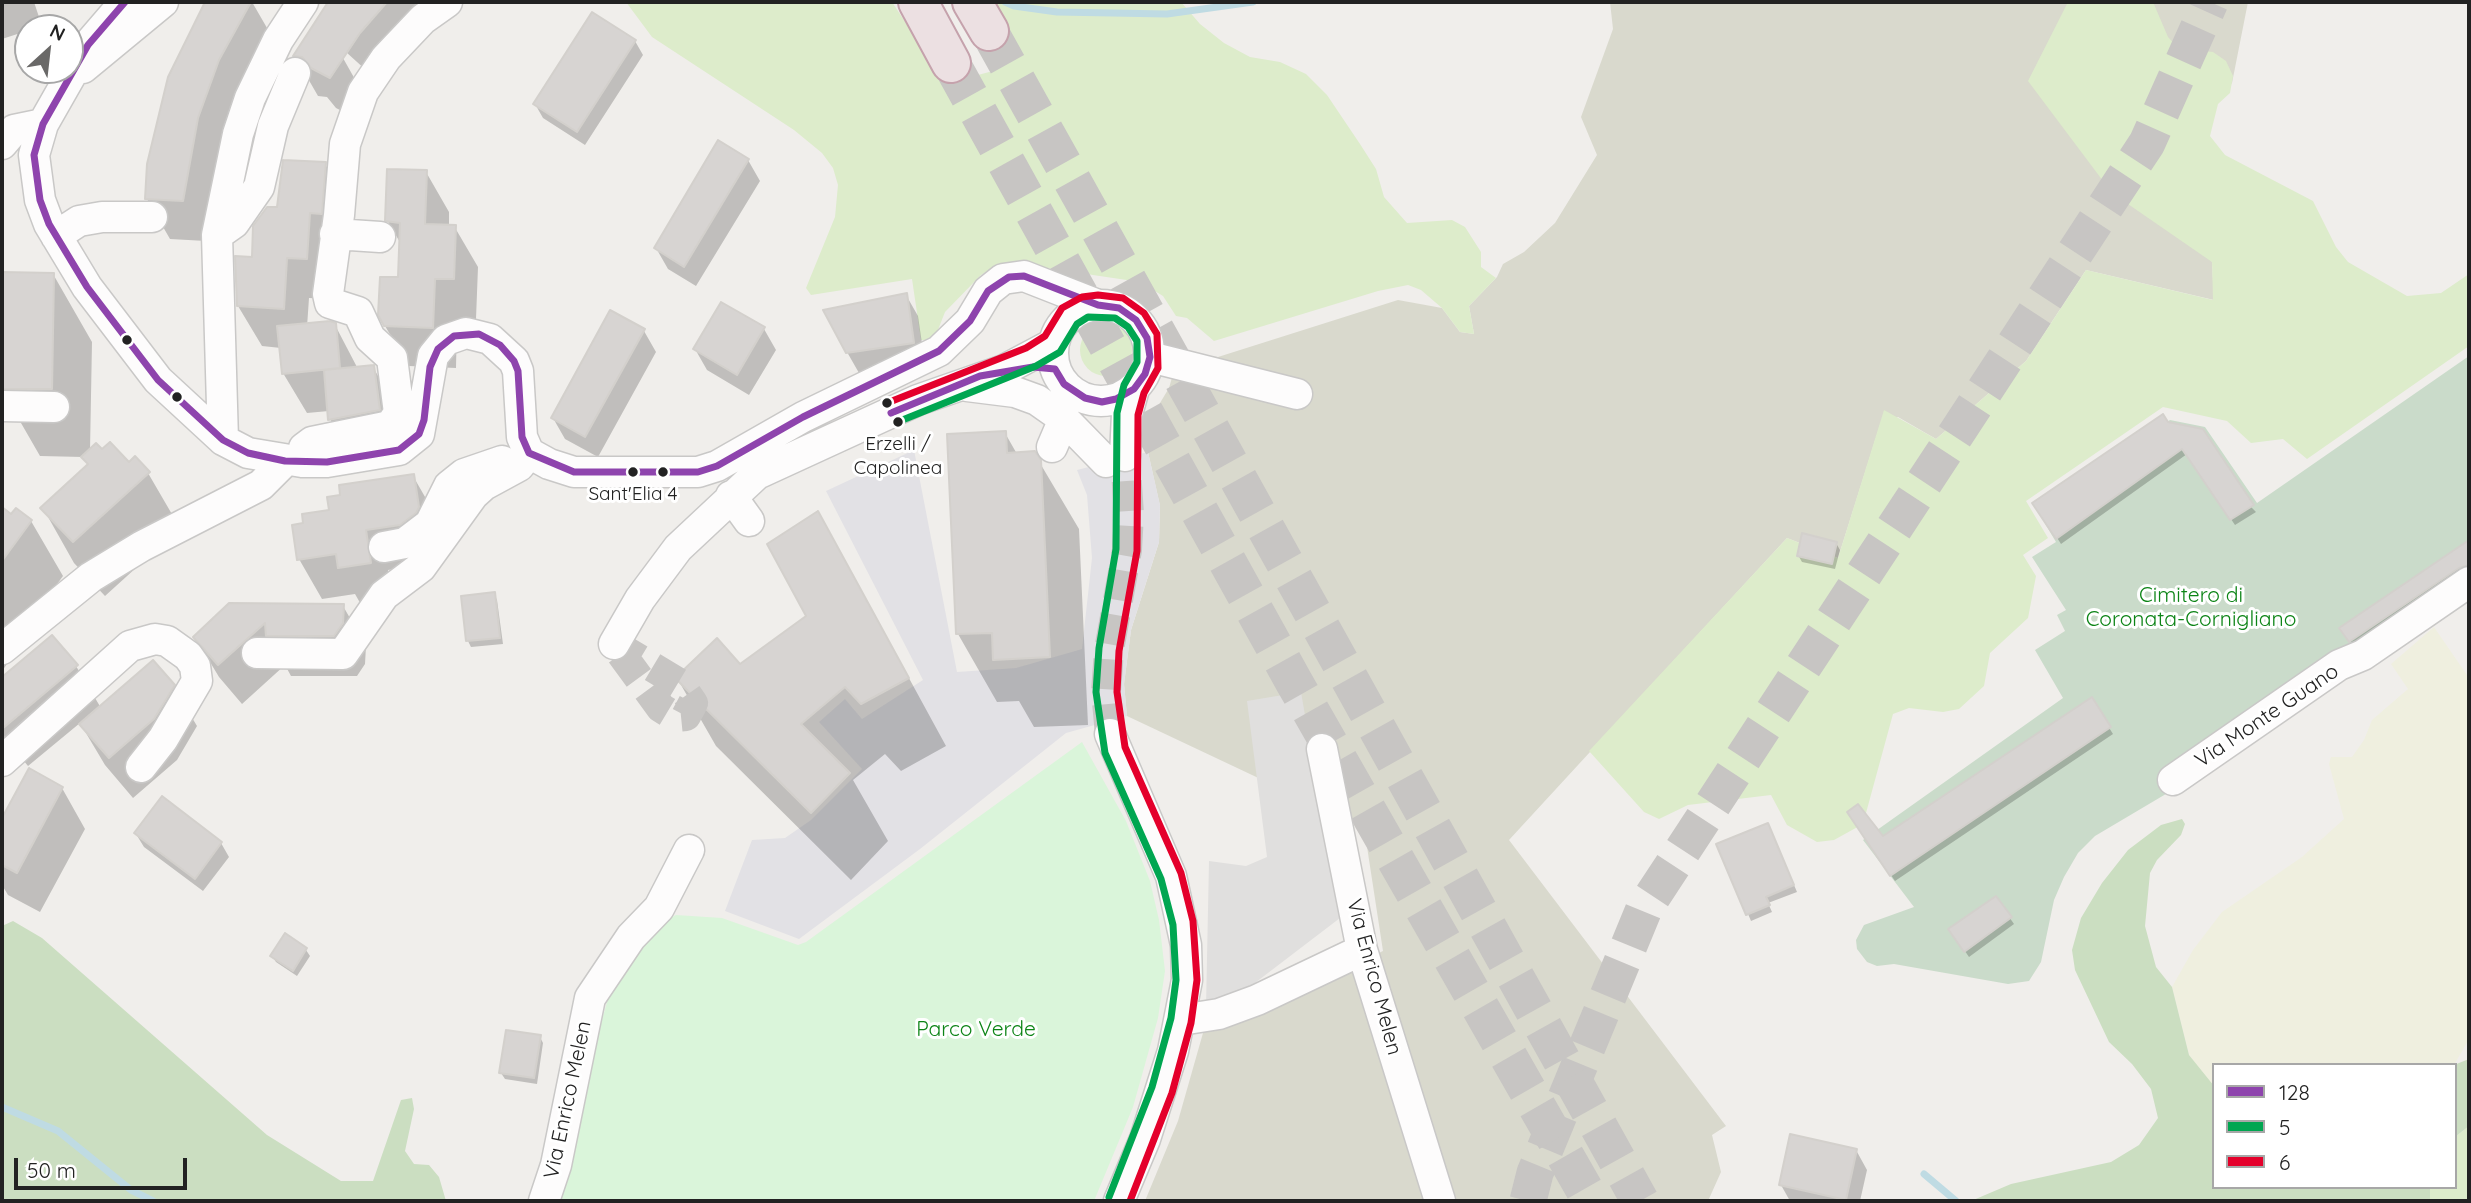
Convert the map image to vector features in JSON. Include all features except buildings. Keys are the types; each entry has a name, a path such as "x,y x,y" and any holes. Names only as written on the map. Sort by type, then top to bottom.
{"highway":[{"path":"918,2 951,63"}],"street":[{"path":"84,52 125,2"},
{"path":"84,68 163,2"},
{"path":"223,440 217,235 238,134 255,85 278,40 303,2"},
{"path":"2,649 91,576 142,546 261,485 293,462 312,442 390,426 399,413 392,358 370,338 358,312 330,303 328,294 345,144 363,92 386,58 423,19 447,2"},
{"path":"217,235 234,223 259,187 272,126 295,73"},
{"path":"65,84 43,124 34,155 40,200 56,236 87,287 158,380 223,440 248,453 293,462 327,461 399,450 419,434 424,420 433,356 446,340 466,333 490,339 514,361 519,381 522,437 529,453 549,464 574,472 684,474 719,480 757,474 956,385 1054,356"},
{"path":"2,144 14,130 43,124"},
{"path":"56,236 79,221 102,217 152,217"},
{"path":"335,234 380,237"},
{"path":"614,644 640,598 678,548 719,480 803,417 939,351 970,321 988,291 1003,279 1016,275 1098,304 1119,308 1136,320 1147,338 1150,357 1145,374 1134,389 1127,414 1125,456 1109,422 1094,401"},
{"path":"1035,281 1069,316"},
{"path":"1098,304 1069,316 1054,356 1072,392 1094,401 1116,399 1134,389"},
{"path":"1150,357 1297,394"},
{"path":"956,385 1026,395 1064,419 1106,462"},
{"path":"2,406 54,407"},
{"path":"1052,446 1064,419"},
{"path":"384,547 405,543 430,524 449,486 464,474 529,453"},
{"path":"257,653 343,654 384,595 421,568 472,495 484,485 519,466 529,453"},
{"path":"719,480 749,521"},
{"name":"Via Monte Guano","path":"2184,785 2339,665 2363,655 2469,582"},
{"path":"2,761 130,646 155,639 167,641 188,656 195,666 197,681 163,739 141,767"},
{"path":"1110,734 1171,876 1183,923 1187,980 1181,1020 1162,1090 1119,1201"},
{"name":"Via Enrico Melen","path":"1322,748 1362,950 1440,1201"},
{"name":"Via Enrico Melen","path":"544,1201 556,1165 590,998 631,937 659,908 689,850"},
{"path":"1181,1020 1219,1014 1256,1000 1362,950"}],"shaded area":[{"path":"1610,2 2248,2 2232,83 2165,170 2212,262 2214,300 2086,270 2026,361 1936,439 1898,417 1880,425 1838,558 1787,538 1509,840 1726,1126 1712,1135 1721,1172 1708,1201 1145,1201 1178,1121 1203,1033 1383,951 1362,814 1358,825 1127,716 1124,684 1131,630 1159,542 1160,506 1148,452 1148,423 1169,388 1179,353 1218,357 1398,300 1442,308 1460,332 1474,334 1469,306 1497,277 1503,264 1524,252 1555,223 1597,155 1581,117 1613,29"},
{"path":"914,450 957,672 1016,668 1082,649 1092,558 1087,495 1077,470 1148,452 1160,505 1159,542 1131,630 1124,684 1127,716 1066,733 920,849 799,939 725,911 752,840 785,838 811,820 862,769 819,722 845,699 862,719 923,680 826,491"},
{"path":"1301,692 1340,918 1247,989 1206,1007 1209,861 1246,866 1267,857 1247,701"}],"green space":[{"path":"626,2 892,2 931,61 959,80 993,71 1010,55 1016,44 995,2 1181,2 1200,24 1224,43 1250,57 1280,62 1306,74 1327,95 1376,169 1384,197 1407,223 1452,220 1465,227 1481,252 1481,267 1496,278 1469,306 1474,334 1460,332 1442,308 1421,290 1408,285 1378,291 1214,341 1187,318 1176,316 1163,296 1140,282 1026,265 995,266 981,275 945,312 934,340 921,340 912,279 811,295 806,288 835,217 838,185 833,168 822,153 794,130 652,37"},
{"path":"2068,2 2153,2 2168,37 2179,49 2213,52 2226,61 2233,76 2230,93 2218,104 2210,136 2225,155 2313,201 2336,247 2348,262 2407,296 2441,293 2469,274 2469,346 2307,459 2283,439 2251,443 2227,421 2163,407 2026,501 2048,538 2023,555 2036,576 2028,618 1990,653 1984,686 1959,709 1943,712 1909,708 1893,714 1863,824 1834,840 1817,842 1787,825 1771,795 1688,805 1659,819 1644,812 1589,751 1787,538 1838,558 1884,410 1936,439 2026,361 2086,270 2213,300 2212,262 2112,193 2028,81"},
{"path":"1106,324 1116,326 1124,332 1130,340 1130,360 1124,368 1116,374 1106,376 1096,374 1088,368 1082,360 1080,350 1082,340 1088,332 1096,326"},
{"name":"Cimitero di Coronata-Cornigliano","path":"2469,356 2469,570 2176,788 2095,836 2078,853 2064,877 2054,900 2041,962 2029,981 2008,984 1894,964 1877,966 1867,962 1857,949 1856,940 1864,925 1914,907 1863,840 2063,698 2035,650 2065,631 2057,615 2066,610 2032,557 2056,542 2037,510 2170,420 2205,427 2257,503"},
{"path":"2434,627 2469,678 2469,1039 2455,1063 2212,1063 2212,1085 2189,1055 2172,987 2193,950 2222,912 2302,857 2344,819 2329,764 2331,757 2352,757 2364,740 2372,720 2408,689 2391,664"},
{"name":"Parco Verde","path":"1082,742 1126,821 1150,881 1159,920 1165,971 1158,1018 1133,1107 1094,1201 551,1201 611,988 652,928 676,915 722,918 798,945 806,942"},
{"path":"2182,819 2185,824 2181,835 2157,860 2150,873 2145,926 2156,967 2172,987 2189,1055 2212,1084 2212,1189 2430,1189 2430,1201 1971,1201 2011,1184 2111,1162 2139,1145 2158,1118 2151,1089 2132,1064 2109,1042 2075,970 2072,950 2081,918 2102,883 2128,850 2161,825"},
{"path":"13,921 42,938 267,1135 341,1181 373,1181 401,1100 412,1098 414,1109 405,1151 414,1164 429,1165 439,1177 446,1201 2,1201 2,926"},
{"path":"2469,1059 2469,1126 2457,1135 2457,1064"},
{"path":"2469,1126 2469,1201 2430,1201 2430,1189 2457,1189 2457,1135"}],"waterway":[{"path":"1005,2 1014,6 1057,12 1167,14 1253,2"},
{"path":"2,1107 58,1131 131,1190 153,1201"},
{"path":"1924,1174 1956,1201"}],"tunnel":[{"path":"1528,1201 1535,1173 1644,909 2147,143 2210,2"},
{"path":"989,31 1640,1201"},
{"path":"951,63 1294,682 1591,1201"},
{"path":"1110,734 1106,692 1109,650 1127,550 1129,514 1125,456"},
{"path":"614,644 679,683 693,703 686,716 676,717 661,708 614,644"}],"transit line":[{"name":"128","path":"125,2 88,45 43,124 34,155 40,200 49,224 87,287 158,380 223,440 248,453 285,461 327,462 399,450 419,434 424,420 430,367 438,349 454,336 479,334 500,345 514,361 518,371 522,437 529,453 574,472 698,472 717,466 803,417 939,351 970,321 988,291 1009,277 1024,276 1098,305 1119,308 1136,320 1147,338 1150,357 1145,374 1134,389 1116,399 1102,402 1085,398 1064,384 1055,369 1033,367 980,376 891,413"},
{"name":"6","path":"887,403 1026,348 1045,336 1062,308 1082,297 1098,295 1123,298 1144,313 1157,334 1158,368 1144,393 1138,415 1137,551 1119,651 1117,692 1125,747 1181,873 1193,921 1197,980 1191,1023 1172,1093 1130,1201"},
{"name":"5","path":"895,423 1036,366 1060,352 1077,324 1088,317 1115,318 1128,327 1137,341 1137,362 1124,385 1117,413 1116,549 1099,648 1096,692 1105,753 1161,879 1173,925 1176,980 1171,1018 1152,1087 1109,1197"}],"place":[{"name":"Erzelli / Capolinea","path":"898,422"},
{"name":"Sant'Elia 4","path":"633,472"}]}
